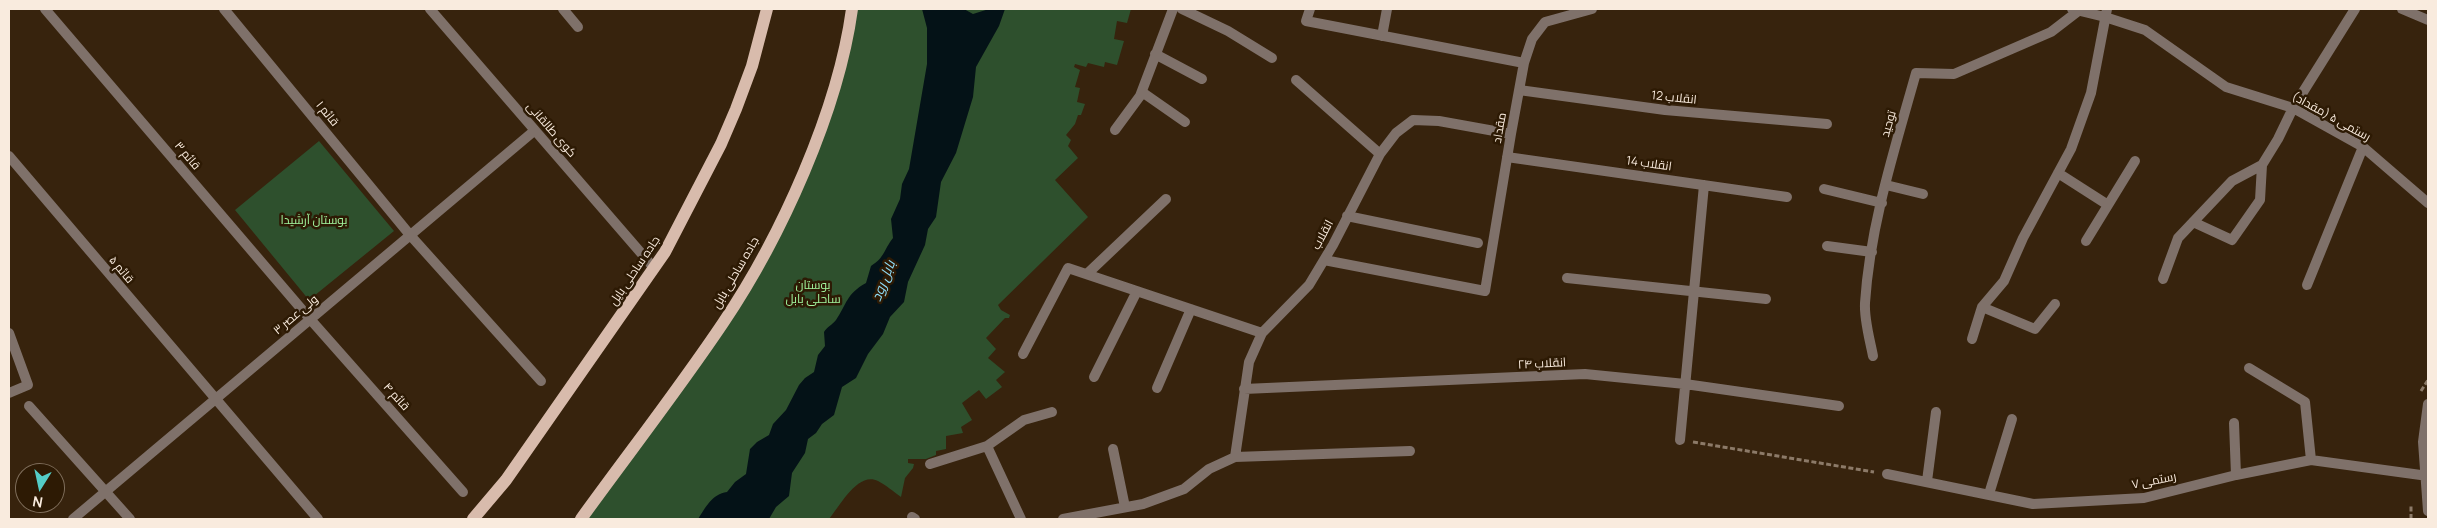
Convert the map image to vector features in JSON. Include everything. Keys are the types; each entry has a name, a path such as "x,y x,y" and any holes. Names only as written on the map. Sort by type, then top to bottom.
{"main road":[{"name":"جاده ساحلی بایل","path":"473,519 506,480 654,268 680,226 721,144 752,66 767,9"},
{"name":"جاده ساحلی بابل","path":"581,519 724,322 757,266 782,218 813,148 835,85 847,39 852,9"}],"street":[{"name":"قائم ۳","path":"45,9 310,319"},
{"name":"قائم ۱","path":"224,9 410,235 541,381"},
{"name":"کوی طالقانی","path":"430,9 654,268"},
{"path":"563,9 578,27"},
{"path":"1115,130 1142,92 1172,9"},
{"path":"1182,9 1228,31 1272,58"},
{"path":"1310,9 1306,21 1524,63"},
{"path":"1382,36 1387,9"},
{"name":"مقداد","path":"1324,260 1485,291 1524,63 1532,39 1545,22 1592,9"},
{"path":"2192,222 2232,240 2260,200 2262,165 2278,139 2293,108 2355,9"},
{"path":"2402,9 2428,20"},
{"name":"رستمی ۵ (مقداد)","path":"2074,10 2106,13 2145,30 2226,87 2293,108 2363,148 2428,203"},
{"name":"توحید","path":"1873,356 1864,305 1872,252 1886,185 1916,73 1954,74 2051,32 2074,10"},
{"path":"1972,339 1982,307 2004,281 2023,238 2071,149 2091,93 2106,13"},
{"path":"1155,54 1202,79"},
{"path":"1296,80 1380,154"},
{"name":"انقلاب 12","path":"1519,90 1665,110 1827,124"},
{"path":"1142,92 1185,122"},
{"name":"انقلاب","path":"1235,457 1249,362 1262,333 1309,285 1380,154 1396,133 1414,120 1439,121 1511,134"},
{"name":"ولی عصر ۳","path":"73,519 534,131"},
{"path":"2307,285 2363,148"},
{"name":"قائم ۵","path":"9,156 318,519"},
{"name":"انقلاب 14","path":"1507,157 1787,197"},
{"path":"2086,241 2135,161"},
{"path":"2163,279 2178,238 2232,181 2262,165"},
{"path":"2058,173 2108,205"},
{"path":"1680,440 1704,185"},
{"path":"1886,185 1923,194"},
{"path":"1824,189 1882,204"},
{"path":"1087,274 1166,199"},
{"path":"1347,216 1478,243"},
{"path":"1828,246 1872,252"},
{"path":"1023,354 1068,268 1262,333"},
{"path":"1567,278 1766,299"},
{"path":"1094,377 1137,290"},
{"path":"1982,307 2035,329 2055,304"},
{"path":"1157,388 1191,309"},
{"name":"قائم ۴","path":"310,319 463,492"},
{"path":"9,333 28,385 9,393"},
{"path":"2249,368 2306,402 2311,460"},
{"name":"انقلاب ۲۴","path":"1244,389 1585,374 1685,384 1839,406"},
{"path":"2428,404 2423,442 2428,511"},
{"path":"29,406 130,519"},
{"path":"930,464 987,446 1024,420 1052,412"},
{"path":"1927,481 1936,412"},
{"path":"1988,494 2012,419"},
{"path":"2234,423 2236,474"},
{"path":"987,446 1021,519"},
{"path":"1113,449 1125,507"},
{"path":"1063,519 1143,504 1184,489 1209,469 1235,457 1410,451"},
{"name":"رستمی ۷","path":"1887,474 2032,504 2144,498 2236,474 2311,460 2426,475"}],"path":[{"path":"1680,440 1887,474"}],"green space":[{"name":"بوستان ساحلی بابل","path":"852,9 1131,9 1127,23 1117,21 1114,39 1124,41 1117,65 1105,62 1104,67 1088,63 1086,67 1075,64 1074,67 1080,70 1075,87 1080,88 1077,102 1085,104 1081,115 1078,115 1075,124 1066,135 1071,140 1068,146 1078,158 1055,180 1088,217 998,305 1001,310 1010,315 1009,318 1005,318 986,338 996,349 988,358 1005,372 996,380 1002,387 986,399 979,390 962,403 972,420 961,427 963,433 946,436 946,449 936,451 936,455 926,459 908,459 908,463 914,464 905,478 901,497 878,481 871,479 863,481 850,491 829,519 581,519 724,322 813,148"},
{"name":"بوستان آرشیدا","path":"319,141 394,231 309,300 235,210"}],"water":[{"name":"بابل رود","path":"922,9 964,9 973,14 989,9 1005,9 999,26 976,67 973,97 956,153 941,182 936,217 928,229 925,245 908,282 904,302 890,317 883,334 868,354 856,378 842,387 834,415 822,424 816,433 808,439 805,453 792,473 789,496 776,507 769,519 698,519 713,498 727,492 735,482 746,474 750,449 769,435 773,424 786,410 799,385 814,372 818,355 825,346 824,332 836,320 854,291 866,283 871,266 881,257 893,238 891,219 900,199 902,184 909,169 927,64 927,28"}]}
